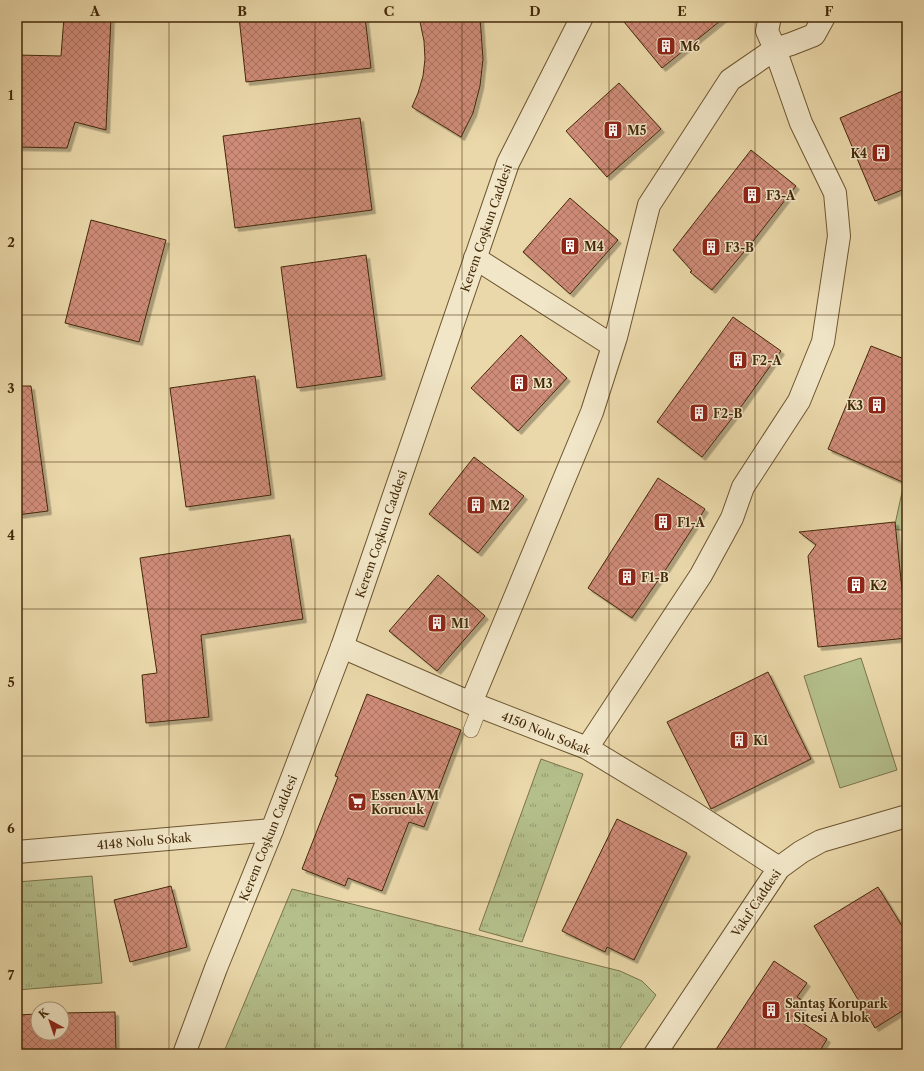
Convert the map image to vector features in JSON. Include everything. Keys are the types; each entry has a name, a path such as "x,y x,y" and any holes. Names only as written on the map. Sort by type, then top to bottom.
{"street":[{"name":"Kerem Coşkun Caddesi","path":"184,1054 216,968 272,830 342,647 508,163 582,17"},
{"path":"587,748 700,575 732,518 743,487 799,402 822,342 839,236 835,193 801,123 776,49 767,30 770,17"},
{"path":"476,705 589,419 618,329 649,205 730,80 776,49 814,35 824,17"},
{"path":"475,258 613,346"},
{"name":"4150 Nolu Sokak","path":"342,647 476,705 587,748 691,811 779,868"},
{"name":"Vakıf Caddesi","path":"655,1054 779,868 801,852 821,841 907,816"},
{"name":"4148 Nolu Sokak","path":"17,852 272,830"}],"lane":[{"path":"471,730 476,705"}],"green space":[{"path":"904,483 907,483 907,531 894,529"},
{"path":"861,658 897,770 840,788 804,676"},
{"path":"541,759 583,774 522,942 479,930"},
{"path":"92,876 102,983 17,990 17,882"},
{"path":"292,889 620,971 642,981 656,995 616,1054 223,1054"}],"building":[{"path":"64,17 111,17 106,130 75,122 67,148 17,147 17,55 61,56"},
{"path":"239,17 365,17 371,68 246,82"},
{"path":"419,17 480,17 483,59 480,86 473,113 461,137 412,107 423,76 425,59 424,41"},
{"name":"M6","path":"620,17 725,17 662,68"},
{"name":"M5","path":"619,83 661,129 607,177 566,131"},
{"name":"K4","path":"907,89 907,188 875,201 840,118"},
{"path":"360,118 372,210 235,228 223,136"},
{"path":"751,150 796,186 754,240 712,290 690,272 692,271 673,250"},
{"name":"M4","path":"570,198 618,240 570,294 523,252"},
{"path":"91,220 166,240 139,342 65,323"},
{"path":"366,255 382,376 297,388 281,267"},
{"path":"733,317 781,351 743,404 702,457 657,422"},
{"name":"M3","path":"521,335 567,378 518,431 471,388"},
{"name":"K3","path":"871,346 907,360 907,484 828,449"},
{"path":"255,376 271,495 186,507 170,388"},
{"path":"17,386 31,386 48,511 17,515"},
{"name":"M2","path":"474,457 524,496 478,553 429,514"},
{"path":"658,478 705,509 632,618 588,588"},
{"name":"K2","path":"895,522 907,638 818,647 808,556 816,545 799,532"},
{"path":"290,535 303,619 201,635 209,717 146,723 142,675 157,673 140,558"},
{"name":"M1","path":"438,575 485,616 437,671 389,631"},
{"name":"K1","path":"768,672 811,759 711,809 667,722"},
{"path":"367,694 461,730 424,827 409,822 382,891 348,878 345,886 302,869 338,777 335,776"},
{"path":"617,819 687,853 634,960 607,947 605,952 562,931"},
{"path":"171,886 187,947 130,962 114,900"},
{"path":"878,887 907,934 907,1008 875,1028 814,926"},
{"name":"Santaş Korupark 1 Sitesi A blok","path":"774,961 807,983 797,997 805,1002 795,1018 827,1039 818,1054 713,1054"},
{"path":"115,1012 116,1054 17,1054 17,1015 30,1014 30,1041 70,1041 70,1013"}],"place":[{"name":"M6","path":"666,46"},
{"name":"M5","path":"613,130"},
{"name":"K4","path":"881,153"},
{"name":"F3-A","path":"752,195"},
{"name":"M4","path":"570,246"},
{"name":"F3-B","path":"711,247"},
{"name":"F2-A","path":"738,360"},
{"name":"M3","path":"519,383"},
{"name":"K3","path":"877,405"},
{"name":"F2-B","path":"699,413"},
{"name":"M2","path":"476,505"},
{"name":"F1-A","path":"663,522"},
{"name":"F1-B","path":"627,577"},
{"name":"K2","path":"856,585"},
{"name":"M1","path":"437,623"},
{"name":"K1","path":"739,740"},
{"name":"Essen AVM Korucuk","path":"357,802"},
{"name":"Santaş Korupark 1 Sitesi A blok","path":"771,1010"}]}
